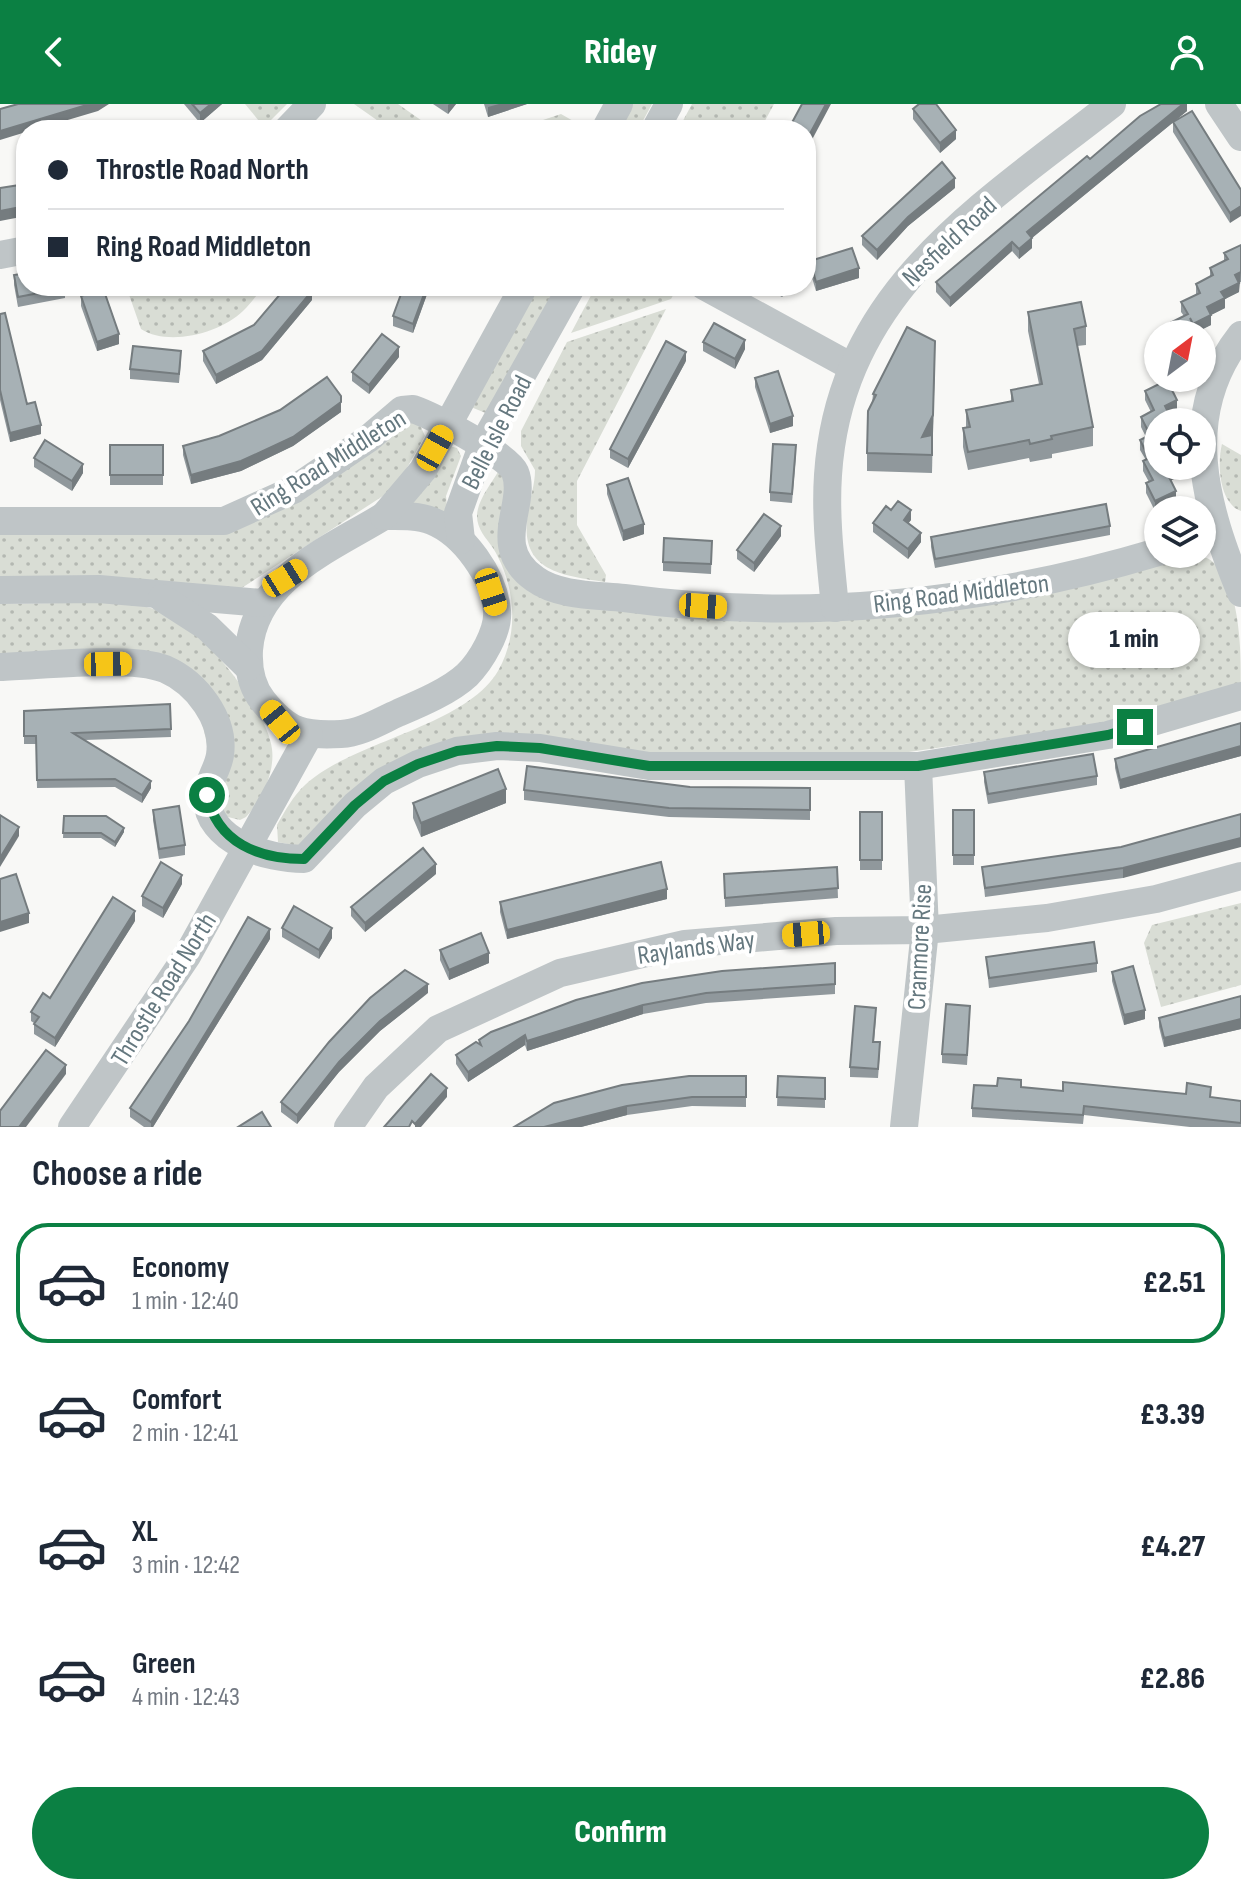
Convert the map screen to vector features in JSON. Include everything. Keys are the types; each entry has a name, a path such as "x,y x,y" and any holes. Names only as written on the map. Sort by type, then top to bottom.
{"street":[{"path":"297,120 312,104"},
{"name":"Nesfield Road","path":"835,608 828,475 835,425 852,367 873,324 921,261 950,233 1112,104"},
{"path":"1219,104 1241,137"},
{"name":"Belle Isle Road","path":"384,516 423,470 519,296"},
{"name":"Belle Isle Road","path":"461,540 458,513 482,446 566,296"},
{"path":"722,296 852,367"},
{"path":"1241,335 1214,385 1205,418 1205,492 1241,593"},
{"name":"Ring Road Middleton","path":"0,521 212,524 255,510 293,490 368,439 402,410 424,413 482,446 515,470 518,480 512,540 517,557 536,580 575,592 673,605 762,610 835,608 1030,586 1144,556"},
{"path":"384,516 416,517 434,522 461,540 485,572 498,612 487,648 466,676 412,707 353,733 309,735 280,722 257,693 248,667 250,633 262,603 285,578 384,516"},
{"path":"0,590 99,589 262,603"},
{"path":"159,596 207,627 248,667"},
{"path":"0,667 135,663 165,669 191,688 219,721 220,755 207,795 211,818 224,834 278,859 304,859 355,805 384,781 418,764 457,751 497,746 540,748 649,766 918,766 1108,735 1241,696"},
{"name":"Throstle Road North","path":"72,1127 187,956 309,735"},
{"name":"Cranmore Rise","path":"904,1127 925,930 918,766"},
{"name":"Raylands Way","path":"348,1127 376,1087 438,1029 560,973 685,944 836,931 925,930 1047,918 1156,899 1241,876"}],"shaded area":[{"path":"245,104 287,104 271,120 258,120"},
{"path":"354,104 398,104 421,120 377,120"},
{"path":"627,104 652,104 643,120 619,120"},
{"path":"692,104 774,104 765,120 683,120"},
{"path":"561,114 572,120 543,120"},
{"path":"129,296 256,296 233,319 208,331 166,337 141,329"},
{"path":"526,296 551,296 488,414 466,405"},
{"path":"591,296 673,296 671,299 571,333"},
{"path":"666,309 577,481 577,525 606,575 605,582 558,572 536,558 529,547 528,512 535,470 521,446 521,431 567,342"},
{"path":"407,421 420,425 425,436 404,473 386,494 237,591 0,578 0,532 203,533"},
{"path":"1222,444 1241,455 1241,511 1228,500 1221,482"},
{"path":"450,446 457,448 461,456 446,496 448,516 410,504"},
{"path":"498,472 507,482 501,526 574,603 1060,589 1144,568 1216,568 1216,565 1229,587 1235,606 1241,684 1090,726 895,754 652,754 464,739 302,847 278,842 277,825 305,785 350,756 461,706 482,690 498,671 510,641 512,609 506,577 477,521 482,499"},
{"path":"120,602 143,606 179,620 206,643 249,697 268,734 272,758 262,794 246,817 240,820 224,816 191,676 0,654 0,604"},
{"path":"1241,903 1241,985 1161,1007 1144,943 1152,925"}],"building":[{"path":"18,104 90,104 37,120 16,120 16,126 0,131 0,109"},
{"path":"192,104 211,104 200,113"},
{"path":"802,104 826,104 816,122 816,120 793,120"},
{"path":"919,104 936,104 956,130 940,143 913,109"},
{"path":"1161,104 1183,104 1027,232 1032,238 1019,249 1012,242 950,298 936,282 1087,156 1090,159 1140,116"},
{"path":"1192,111 1241,190 1241,206 1230,213 1173,122"},
{"path":"942,162 955,178 908,217 877,250 862,236"},
{"path":"16,186 16,208 0,211 0,188"},
{"path":"1241,245 1241,272 1235,275 1239,283 1221,292 1225,298 1207,307 1211,315 1201,320 1176,320 1188,314 1181,302 1200,293 1196,284 1213,275 1210,268 1228,259 1224,253"},
{"path":"852,248 859,268 816,282 816,259"},
{"path":"81,296 106,296 119,334 97,342"},
{"path":"279,296 308,296 262,351 216,375 203,351 254,325"},
{"path":"400,296 423,296 413,324 393,316"},
{"path":"1081,302 1086,326 1074,329 1093,427 1030,444 1029,440 968,452 963,428 970,427 966,410 1013,401 1011,390 1042,384 1028,312"},
{"path":"5,313 27,404 35,402 41,425 10,433 0,390 0,314"},
{"path":"714,323 745,340 735,359 703,342"},
{"path":"907,327 935,341 933,415 922,437 932,435 932,455 867,453 868,411 876,395 873,394"},
{"path":"382,334 399,347 369,385 352,372"},
{"path":"666,341 686,352 628,459 610,449"},
{"path":"133,346 181,351 179,374 130,369"},
{"path":"778,371 793,416 770,424 755,378"},
{"path":"327,377 341,396 341,402 293,437 241,461 191,475 183,446 219,436 280,410"},
{"path":"1145,392 1173,392 1177,400 1166,408 1153,408"},
{"path":"45,440 83,464 72,481 34,458"},
{"path":"773,444 796,445 792,494 770,492"},
{"path":"110,445 163,445 163,475 110,475"},
{"path":"628,478 644,524 623,531 607,485"},
{"path":"1170,480 1176,491 1166,496 1152,496 1146,483"},
{"path":"898,501 911,510 904,520 921,533 908,549 873,523 886,506 891,510"},
{"path":"1106,504 1110,526 935,559 931,537"},
{"path":"764,514 781,526 754,563 737,550"},
{"path":"664,538 712,541 711,564 663,562"},
{"path":"170,704 171,729 73,733 151,781 142,795 115,779 37,780 36,736 24,736 24,711"},
{"path":"1241,723 1241,746 1120,780 1115,759"},
{"path":"1093,754 1097,776 988,794 984,772"},
{"path":"527,766 690,787 810,788 810,810 669,808 524,790"},
{"path":"498,769 506,789 421,823 413,803"},
{"path":"179,806 185,845 159,849 153,810"},
{"path":"953,810 974,810 974,855 953,855"},
{"path":"860,812 882,812 882,860 860,860"},
{"path":"1241,814 1241,838 1123,868 985,888 982,867 1121,847"},
{"path":"0,815 19,827 0,858"},
{"path":"64,816 106,816 124,828 115,842 101,833 63,833"},
{"path":"423,848 436,864 365,923 351,907"},
{"path":"161,862 182,875 163,908 142,896"},
{"path":"661,862 667,889 507,930 500,902"},
{"path":"837,867 838,888 725,898 724,874"},
{"path":"16,874 29,913 0,922 0,879"},
{"path":"113,897 135,911 55,1038 34,1024 39,1017 31,1012 43,993 50,998"},
{"path":"294,906 332,928 319,950 282,928"},
{"path":"248,917 270,929 151,1122 130,1108 189,1021"},
{"path":"481,933 489,953 449,970 440,950"},
{"path":"1094,942 1097,963 989,978 986,957"},
{"path":"835,963 835,984 706,993 643,1005 527,1041 525,1035 468,1072 456,1055 476,1042 481,1045 479,1040 491,1032 576,1000 642,983 722,971"},
{"path":"1133,966 1145,1010 1124,1015 1112,972"},
{"path":"405,970 428,984 380,1021 339,1062 297,1115 281,1102 329,1042 370,998"},
{"path":"1241,996 1241,1019 1164,1038 1159,1018"},
{"path":"946,1004 970,1006 967,1055 942,1054"},
{"path":"855,1006 876,1008 873,1042 880,1042 878,1069 850,1067"},
{"path":"46,1050 66,1065 19,1127 0,1127 0,1111"},
{"path":"431,1074 447,1088 415,1124 412,1121 409,1127 384,1127"},
{"path":"689,1076 746,1076 746,1097 692,1097 627,1106 544,1127 514,1127 554,1103 622,1085"},
{"path":"778,1076 825,1078 825,1099 777,1097"},
{"path":"998,1078 1021,1080 1021,1087 1063,1091 1063,1082 1186,1094 1187,1083 1211,1087 1210,1097 1241,1101 1241,1123 1084,1106 1083,1115 972,1108 974,1085 997,1086"},
{"path":"262,1112 271,1127 238,1127"}],"route":[{"path":"207,795 211,818 224,834 278,859 304,859 355,805 384,781 418,764 457,751 497,746 540,748 649,766 918,766 1108,735 1135,727"}]}
